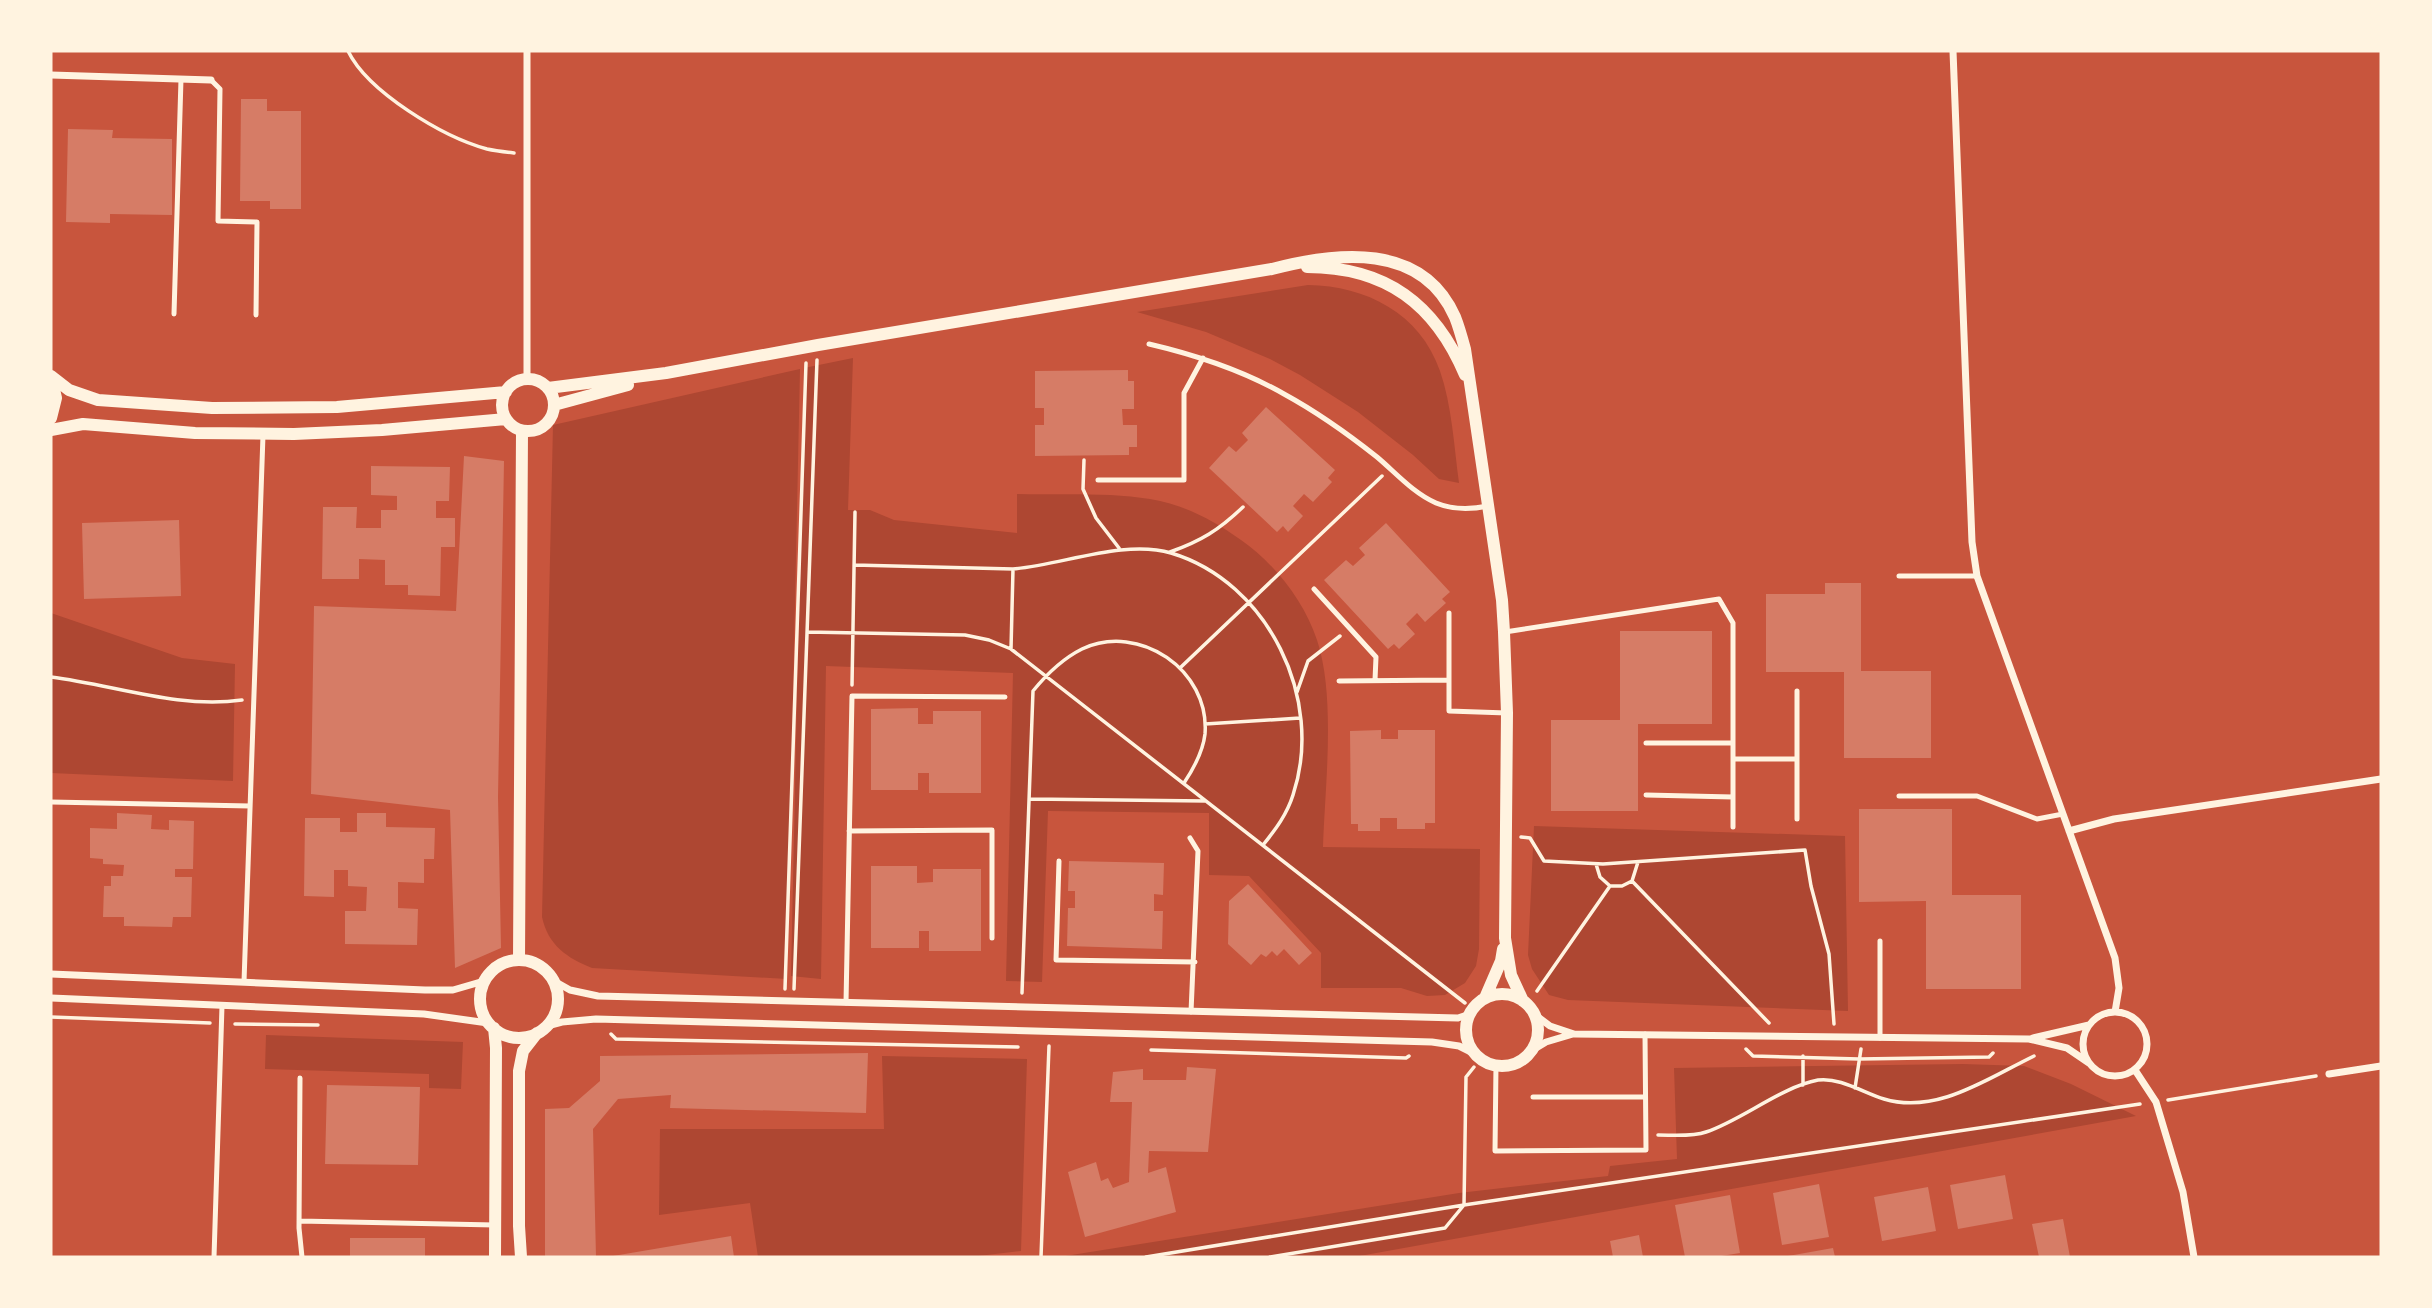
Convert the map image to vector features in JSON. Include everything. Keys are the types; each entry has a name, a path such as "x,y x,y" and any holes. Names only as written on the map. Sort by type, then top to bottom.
{"street":[{"path":"527,51 527,379"},
{"path":"1953,51 1972,542 1977,576 2115,958 2119,988 2115,1012"},
{"path":"51,75 211,80"},
{"path":"495,1257 496,1048 491,1026 480,1005 480,992 491,971 501,964 519,960 531,962 542,967 554,981 570,990 598,996 1458,1018 1471,1011 1485,998 1501,961 1505,939 1507,713 1504,632 1488,506 1465,349 1454,316 1439,292 1419,274 1397,263 1372,257 1321,258 1272,269 666,373 548,388 527,379 511,385 506,392 502,405 506,419"},
{"path":"1272,269 1344,269 1387,282 1425,311 1442,332 1458,358 1471,390"},
{"path":"554,405 666,373"},
{"path":"51,376 69,390 92,398 212,408 337,407 506,392"},
{"path":"51,376 56,398 51,418"},
{"path":"51,430 83,424 195,433 263,435 358,432 506,419 522,430 538,429 550,420 554,405 548,388"},
{"path":"519,960 522,430"},
{"path":"2069,831 2114,819 2381,779"},
{"path":"1505,939 1511,975 1538,1024 1538,1036 1531,1051"},
{"path":"51,974 453,990 484,981"},
{"path":"521,1257 519,1071 523,1051 554,1017 558,992 554,981"},
{"path":"1485,998 1508,995 1528,1007 1550,1026 1574,1034"},
{"path":"51,999 424,1014 491,1026 513,1037 525,1037 562,1021 596,1019 1432,1042 1459,1046 1496,1065 1518,1062 1546,1042 1574,1034 2029,1039 2067,1048 2100,1073 2110,1076 2120,1076 2134,1070 2146,1054 2146,1034 2134,1018 2125,1013 2100,1015 2089,1025 2082,1044 2089,1063"},
{"path":"1471,1011 1466,1024 1466,1036 1479,1057"},
{"path":"2029,1039 2089,1025"},
{"path":"2329,1074 2381,1066"},
{"path":"2134,1070 2156,1102 2183,1192 2194,1257"}],"lane":[{"path":"174,314 181,79"},
{"path":"211,80 220,89 218,221 257,222 256,315"},
{"path":"1149,344 1203,358 1256,379 1300,403 1336,426 1416,491 1436,503 1464,509 1488,506"},
{"path":"1098,480 1184,480 1184,393 1203,358"},
{"path":"244,982 263,435"},
{"path":"1899,576 1977,576"},
{"path":"1314,589 1376,657 1375,680"},
{"path":"1504,632 1719,599 1733,623 1733,827"},
{"path":"1449,613 1449,711 1507,713"},
{"path":"1339,681 1449,680"},
{"path":"1797,691 1797,819"},
{"path":"846,1003 852,696 1005,697"},
{"path":"1646,743 1733,743"},
{"path":"1733,759 1797,759"},
{"path":"1646,795 1733,797"},
{"path":"1899,796 1977,796 2037,819 2063,814"},
{"path":"51,802 250,806"},
{"path":"849,831 992,830 992,938"},
{"path":"1190,838 1198,851 1191,1013"},
{"path":"1059,861 1056,960 1195,962"},
{"path":"1880,941 1880,1038"},
{"path":"214,1257 222,1006"},
{"path":"1496,1065 1494,1151 1646,1150 1646,1034"},
{"path":"300,1079 299,1221 302,1257"},
{"path":"1533,1097 1646,1097"},
{"path":"299,1221 495,1225"}],"path":[{"path":"348,51 355,66 373,84 437,128 489,149 527,154"},
{"path":"793,1002 807,632 812,346"},
{"path":"784,1001 812,346"},
{"path":"1084,460 1083,489 1096,518 1119,548"},
{"path":"1181,667 1390,468"},
{"path":"1170,552 1201,541 1221,528 1243,507"},
{"path":"852,696 855,512"},
{"path":"854,565 1013,569 1061,562 1119,548 1170,552 1210,571 1243,596 1268,625 1286,659 1297,694 1300,763 1293,795 1282,822 1263,845"},
{"path":"1011,649 1013,569"},
{"path":"1297,694 1308,661 1350,628"},
{"path":"807,632 965,635 989,640 1011,649 1471,1011"},
{"path":"1022,1008 1033,691 1046,675 1082,649 1124,641 1153,649 1181,667 1196,690 1204,712 1205,735 1198,758 1184,783"},
{"path":"51,677 174,700 226,703 253,699"},
{"path":"1205,724 1300,718"},
{"path":"1029,799 1207,801"},
{"path":"1506,834 1530,838 1544,861 1596,864 1805,850 1833,979 1834,1037"},
{"path":"1596,864 1600,877 1610,886 1622,886 1632,881 1638,862"},
{"path":"1632,881 1781,1036"},
{"path":"1528,1007 1610,886"},
{"path":"51,1017 328,1026"},
{"path":"596,1019 616,1039 1021,1047"},
{"path":"1041,1257 1050,1032"},
{"path":"1733,1036 1753,1056 1859,1059 1989,1057 2006,1039"},
{"path":"1803,1037 1803,1085"},
{"path":"1855,1088 1863,1037"},
{"path":"1145,1050 1406,1058 1432,1042"},
{"path":"1646,1135 1705,1133 1803,1085 1819,1080 1839,1082 1903,1103 1924,1104 1967,1088 2057,1045"},
{"path":"1270,1257 1445,1228 1464,1205 1466,1077 1479,1057"},
{"path":"1146,1257 1464,1205 2329,1074"}],"shaded area":[{"path":"1308,285 1330,287 1370,297 1405,319 1419,333 1431,351 1444,384 1459,483 1439,479 1358,412 1270,359 1206,332 1137,312"},
{"path":"853,358 848,510 870,510 894,520 1017,533 1017,494 1134,497 1175,505 1198,514 1230,533 1277,572 1304,611 1317,640 1323,663 1328,742 1323,847 1480,849 1479,949 1476,966 1465,983 1445,995 1427,996 1401,988 1321,988 1321,953 1249,876 1209,875 1209,813 1048,811 1042,982 1006,981 1013,673 826,666 821,979 791,976 804,368"},
{"path":"800,369 787,979 592,968 574,960 554,943 542,917 553,425"},
{"path":"51,613 182,658 235,664 233,781 51,773"},
{"path":"1534,826 1845,836 1848,1011 1568,1000 1549,995 1532,969 1528,955"},
{"path":"266,1035 463,1042 461,1089 429,1088 429,1074 265,1069"},
{"path":"882,1056 1027,1059 1021,1251 970,1257 758,1257 750,1203 659,1215 660,1129 884,1129"},
{"path":"1963,1064 2024,1066 2071,1084 2136,1116 1354,1257 1059,1257 1459,1193 1608,1176 1610,1166 1677,1159 1674,1068"}],"building":[{"path":"241,99 267,99 267,111 301,111 301,209 270,209 270,201 240,201"},
{"path":"68,129 113,130 112,138 172,139 172,215 110,214 110,223 66,222"},
{"path":"1128,370 1128,381 1134,381 1134,409 1122,409 1123,425 1137,425 1137,447 1129,447 1129,455 1035,456 1035,425 1044,425 1044,408 1035,408 1035,371"},
{"path":"1266,407 1335,470 1328,478 1332,482 1313,502 1304,494 1293,506 1303,516 1288,532 1283,526 1277,532 1209,468 1229,446 1236,452 1248,440 1242,433"},
{"path":"464,456 504,461 498,797 501,948 455,968 450,810 311,794 314,606 456,611"},
{"path":"371,466 450,467 449,501 436,501 436,518 455,518 455,547 441,547 440,596 408,595 408,585 385,585 385,560 359,559 359,579 322,579 323,507 357,507 356,528 381,528 381,510 397,510 397,496 371,495"},
{"path":"179,520 181,596 84,599 82,523"},
{"path":"1386,523 1450,592 1442,599 1446,603 1425,622 1417,613 1406,624 1415,634 1399,649 1394,644 1388,649 1324,580 1346,560 1353,566 1365,555 1359,548"},
{"path":"1825,583 1861,583 1861,671 1931,671 1931,758 1844,758 1844,672 1766,672 1766,594 1825,594"},
{"path":"1620,631 1712,631 1712,724 1638,724 1638,811 1551,811 1551,720 1620,720"},
{"path":"918,708 918,724 933,724 933,711 981,711 981,793 929,793 929,773 918,773 918,790 871,790 871,709"},
{"path":"1381,730 1381,739 1398,739 1398,730 1435,730 1435,823 1425,823 1425,829 1397,829 1397,818 1380,818 1380,831 1358,831 1358,824 1351,824 1350,731"},
{"path":"1859,809 1952,809 1952,895 2021,895 2021,989 1926,989 1926,901 1859,902"},
{"path":"117,813 152,815 151,829 169,830 169,820 194,821 193,869 175,869 175,877 192,877 191,917 173,917 172,927 124,926 124,917 103,917 104,886 111,886 111,876 123,876 124,865 103,864 103,859 90,858 90,828 117,829"},
{"path":"357,813 386,813 386,827 435,828 434,859 424,859 424,883 398,882 398,908 418,909 417,945 345,944 345,911 366,911 367,887 348,886 348,870 334,870 334,897 304,896 305,818 340,818 340,832 357,832"},
{"path":"1069,861 1164,863 1163,895 1154,894 1154,911 1163,911 1162,949 1067,946 1068,908 1075,908 1075,891 1068,891"},
{"path":"871,866 917,866 917,883 933,882 933,869 981,869 981,951 929,951 929,931 919,931 919,948 871,948"},
{"path":"1248,884 1312,953 1299,965 1284,949 1277,956 1272,951 1266,957 1261,954 1251,965 1228,944 1229,901"},
{"path":"868,1053 866,1113 670,1108 671,1095 618,1099 593,1129 596,1257 545,1257 545,1109 569,1108 600,1081 600,1056"},
{"path":"1187,1067 1216,1069 1208,1152 1149,1151 1148,1173 1166,1167 1176,1212 1085,1237 1068,1172 1096,1162 1101,1181 1108,1178 1113,1188 1129,1182 1132,1102 1110,1102 1113,1072 1143,1069 1143,1080 1186,1080"},
{"path":"327,1085 420,1087 418,1165 325,1164"},
{"path":"2005,1175 2013,1219 1958,1229 1950,1185"},
{"path":"1819,1184 1829,1237 1782,1245 1773,1193"},
{"path":"1928,1187 1936,1231 1882,1241 1874,1197"},
{"path":"1730,1195 1740,1253 1715,1257 1685,1257 1675,1205"},
{"path":"2063,1219 2070,1257 2039,1257 2032,1224"},
{"path":"1639,1235 1643,1257 1613,1257 1610,1241"},
{"path":"731,1236 734,1257 613,1257 613,1256"},
{"path":"350,1238 425,1238 425,1257 350,1257"},
{"path":"1833,1248 1835,1257 1788,1257 1788,1256"}]}
